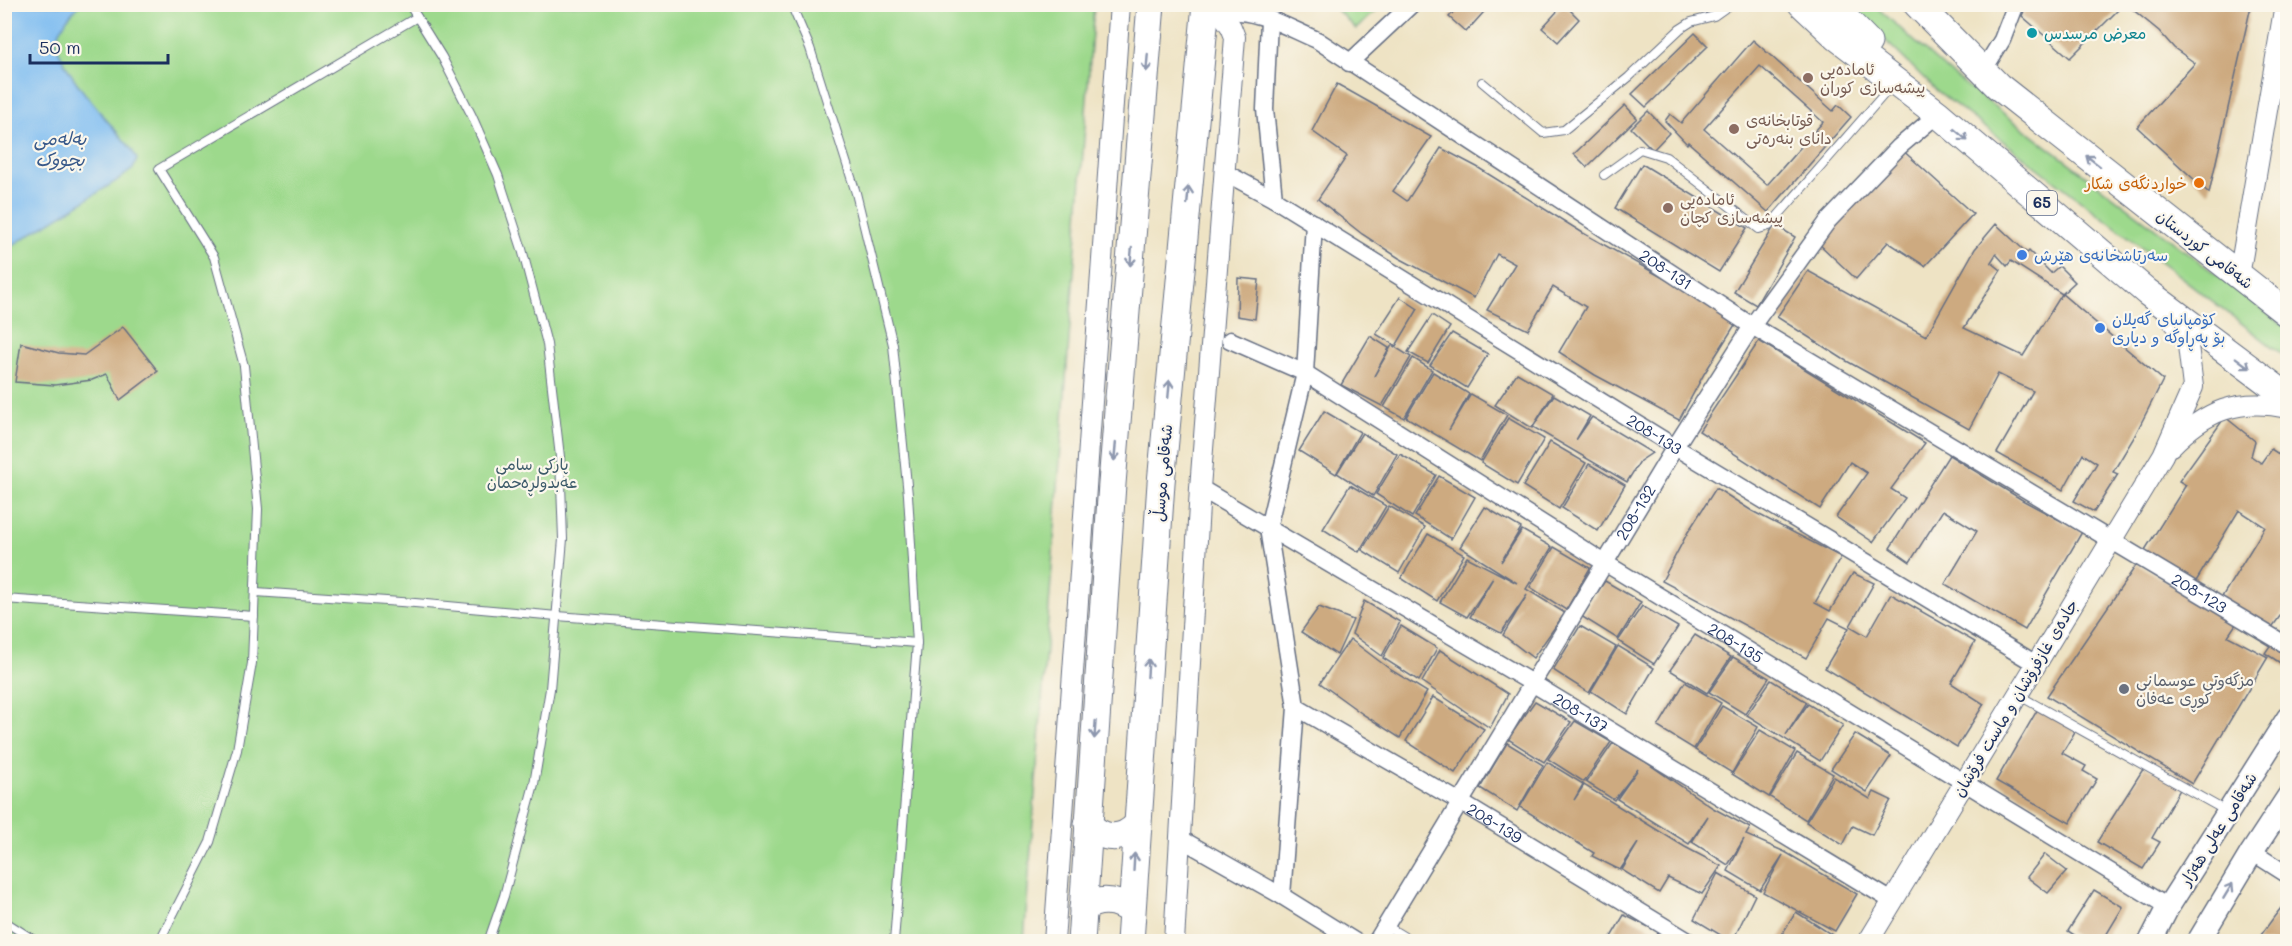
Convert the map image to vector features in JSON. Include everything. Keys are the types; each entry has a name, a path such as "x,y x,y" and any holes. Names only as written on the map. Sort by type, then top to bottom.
{"highway":[{"path":"1081,942 1112,484 1151,4"},
{"name":"65","path":"1802,4 1837,37 1938,114 2147,292 2288,397"},
{"name":"65","path":"1831,4 1938,114"},
{"name":"شەقامی کوردستان","path":"1896,4 2288,314"},
{"name":"شەقامی کوردستان","path":"1917,4 1983,72"},
{"name":"شەقامی موسڵ","path":"1130,942 1136,826 1161,483 1214,7"},
{"path":"1088,824 1100,835 1108,837 1124,835 1136,826"},
{"path":"1083,908 1099,901 1108,901 1116,902 1131,911"}],"main road":[{"name":"شەقامی عەلی هەژار","path":"2150,942 2168,907 2288,718"},
{"path":"2198,942 2288,797"}],"street":[{"path":"1054,942 1120,4"},
{"path":"1349,63 1412,4"},
{"path":"1983,72 2002,40 2016,4"},
{"path":"1174,942 1200,488 1234,37 1214,7"},
{"name":"208-131","path":"1214,7 1257,13 1317,40 1752,326 2111,541"},
{"path":"2239,276 2281,8"},
{"path":"1269,20 1265,109 1274,199"},
{"name":"208-132","path":"1376,942 1675,447 1752,326 1828,220 1899,147 1938,114"},
{"name":"208-133","path":"1224,172 1314,223 1675,447 2036,664"},
{"path":"1282,896 1296,707 1268,528 1305,373 1314,223"},
{"path":"2147,292 2187,336 2192,371 2193,387 2163,455"},
{"name":"208-135","path":"1230,340 1305,373 1605,564 2168,907"},
{"path":"2163,455 2198,421 2216,412 2233,407 2266,404 2288,408"},
{"name":"جاده‌ی غازفرۆشان و ماست فرۆشان","path":"1868,942 2163,455"},
{"name":"208-137","path":"1200,488 1532,683 1892,901"},
{"name":"208-123","path":"2111,541 2288,646"},
{"name":"208-139","path":"1296,707 1460,802 1690,942"},
{"path":"1181,839 1282,896 1356,942"},
{"path":"2252,852 2288,875"}],"lane":[{"path":"409,4 447,67 498,175 522,249 547,345 560,457 563,539 550,688 534,784 504,896 488,942"},
{"path":"791,4 810,48 856,193 893,345 908,495 917,643 894,942"},
{"path":"1482,82 1543,133 1564,130 1629,78 1680,29 1691,22 1714,16 1731,4"},
{"path":"159,942 210,842 227,788 252,663 258,500 244,366 214,257 159,169 417,17"},
{"path":"1604,175 1640,149 1666,157 1759,230 1768,226 1896,81"},
{"path":"256,592 917,643"},
{"path":"4,599 254,616"},
{"path":"2017,695 2228,812"},
{"path":"4,921 37,942"},
{"path":"1385,924 1413,942"}],"green space":[{"path":"1331,4 1383,4 1383,5 1356,29"},
{"name":"پارکی سامی عەبدولڕەحمان","path":"5,5 1094,5 1024,941 5,942"},
{"path":"1849,5 1874,5 1949,72 2287,328 2287,358 1936,90"}],"water":[{"name":"بەلەمی بچووک","path":"5,4 79,5 67,19 55,40 60,54 77,84 137,159 133,169 118,180 5,250"}],"building":[{"path":"1461,4 1491,4 1466,32 1449,17"},
{"path":"1564,4 1579,19 1558,42 1542,28"},
{"path":"2027,4 2124,4 2070,58 2022,16"},
{"path":"2126,4 2251,6 2209,193 2137,127 2195,63 2174,48 2159,31"},
{"path":"1695,33 1708,46 1646,107 1632,94"},
{"name":"ئامادەیی پیشەسازی کوران","path":"1753,40 1833,111 1838,105 1851,117 1768,212 1688,142 1687,144 1665,121 1670,114 1681,123","holes":["1760,66 1823,122 1767,185 1704,129"]},
{"path":"1337,84 1431,137 1393,191 1407,201 1441,148 1477,167 1583,233 1738,320 1704,374 1679,420 1595,375 1559,352 1586,307 1553,287 1528,330 1487,310 1515,264 1497,254 1474,298 1399,258 1362,234 1318,199 1347,156 1312,131"},
{"path":"1625,105 1637,118 1587,167 1574,154"},
{"path":"1648,111 1669,133 1653,150 1631,128"},
{"path":"1899,147 1973,214 1925,266 1888,242 1856,279 1815,240"},
{"path":"1642,164 1747,228 1719,272 1615,208"},
{"path":"1996,224 2051,273 2059,266 2075,282 2062,294 2163,380 2133,439 2113,472 2118,474 2094,512 2074,501 2097,463 2083,454 2063,490 1997,453 2033,391 1998,374 1969,429 1843,359 1777,317 1808,271 1926,336 1975,249","holes":["1996,254 2007,266 2011,261 2062,294 2023,356 1964,328 2001,270 1991,262"]},
{"path":"1775,225 1795,237 1756,305 1734,292"},
{"path":"1238,278 1259,280 1255,319 1237,316"},
{"path":"1400,297 1418,309 1396,346 1376,334"},
{"path":"1432,315 1450,327 1428,363 1408,352"},
{"path":"123,327 158,371 120,400 107,374 92,380 55,385 15,382 21,343 59,353 84,355"},
{"path":"1452,333 1488,354 1467,388 1430,365"},
{"path":"1370,336 1389,348 1374,376 1392,345 1411,357 1382,406 1341,385"},
{"path":"1759,341 1925,443 1891,489 1905,498 1873,542 1836,517 1867,473 1850,462 1820,509 1699,431"},
{"path":"1413,358 1432,370 1404,418 1384,407"},
{"path":"1433,372 1469,394 1449,430 1471,394 1507,415 1480,461 1406,417"},
{"path":"1517,373 1553,394 1532,428 1495,405"},
{"path":"1554,395 1590,416 1576,440 1592,417 1652,453 1640,461 1627,482 1533,427"},
{"path":"1324,411 1360,432 1336,474 1299,451"},
{"path":"2225,417 2255,441 2251,456 2261,463 2271,449 2288,460 2288,605 2268,633 2220,600 2265,527 2239,510 2195,583 2143,553 2186,485 2179,481"},
{"path":"1508,418 1544,439 1517,485 1481,463"},
{"path":"1362,433 1397,454 1373,496 1337,473"},
{"path":"1550,442 1586,463 1559,509 1523,486"},
{"path":"1400,454 1436,475 1412,517 1376,494"},
{"path":"1949,455 2024,501 2082,532 2025,630 1945,584 1977,531 1943,510 1910,562 1890,548"},
{"path":"1589,464 1625,485 1598,531 1562,508"},
{"path":"1439,476 1475,497 1451,539 1415,516"},
{"path":"1350,485 1386,506 1359,552 1323,529"},
{"path":"1716,488 1752,511 1841,557 1815,603 1830,611 1853,573 1874,583 1850,626 1867,636 1891,594 1975,642 1951,683 1984,704 1957,747 1825,668 1849,628 1829,618 1806,658 1662,581 1688,532"},
{"path":"1389,506 1425,527 1399,573 1362,550"},
{"path":"1485,507 1521,528 1501,562 1522,530 1552,547 1526,589 1565,613 1533,658 1503,635 1527,595 1501,633 1470,617 1493,578 1467,617 1440,602 1467,557 1517,583 1460,547"},
{"path":"1428,534 1464,555 1437,601 1401,578"},
{"path":"1554,547 1590,568 1566,610 1530,587"},
{"path":"2137,564 2236,624 2228,636 2268,657 2192,784 2047,696"},
{"path":"1605,581 1641,602 1618,639 1581,616"},
{"path":"1364,601 1400,622 1382,656 1352,634"},
{"path":"1642,606 1678,627 1654,664 1618,641"},
{"path":"1319,607 1353,620 1337,655 1301,632"},
{"path":"1401,626 1437,648 1419,681 1383,658"},
{"path":"1580,626 1616,647 1589,693 1553,670"},
{"path":"1695,635 1731,657 1707,693 1670,670"},
{"path":"1350,639 1391,670 1427,692 1400,738 1320,683"},
{"path":"2274,640 2288,648 2288,668 2265,653"},
{"path":"1618,646 1654,668 1627,714 1591,691"},
{"path":"1440,650 1508,694 1490,728 1422,682"},
{"path":"1733,657 1769,678 1745,714 1709,692"},
{"path":"1771,680 1807,702 1786,735 1808,704 1843,725 1820,761 1747,715"},
{"path":"1685,682 1721,703 1694,749 1658,727"},
{"path":"1433,697 1484,729 1455,773 1406,741"},
{"path":"1535,701 1571,722 1544,762 1508,739"},
{"path":"1722,706 1758,727 1732,773 1695,750"},
{"path":"2039,707 2076,730 2062,753 2086,766 2083,771 2097,779 2070,823 1996,781"},
{"path":"1575,721 1611,742 1584,782 1548,759"},
{"path":"1760,730 1795,751 1769,797 1732,774"},
{"path":"1855,734 1891,756 1867,792 1831,769"},
{"path":"1507,743 1543,765 1517,811 1480,788"},
{"path":"1613,743 1644,761 1713,808 1750,828 1746,835 1785,852 1857,894 1835,931 1763,892 1783,855 1760,890 1728,871 1744,839 1728,865 1692,842 1708,816 1689,844 1617,799 1638,769 1614,800 1586,782"},
{"path":"1797,753 1833,774 1806,820 1770,797"},
{"path":"1547,762 1583,784 1574,800 1584,785 1685,847 1721,866 1702,894 1668,878 1659,893 1622,870 1638,843 1620,870 1592,856 1594,853 1520,807"},
{"path":"2145,766 2182,786 2152,838 2160,842 2143,869 2097,842"},
{"path":"1834,777 1870,799 1874,792 1891,800 1872,835 1853,826 1843,845 1806,822"},
{"path":"2045,854 2067,871 2048,893 2027,877"},
{"path":"1718,873 1755,895 1732,942 1694,919"},
{"path":"2094,890 2123,907 2102,942 2085,942 2068,931"},
{"path":"2288,899 2288,942 2256,942 2274,917"},
{"path":"1796,912 1837,938 1835,942 1777,942"},
{"path":"1624,915 1659,932 1657,935 1673,942 1608,942"}],"place":[{"name":"معرض مرسدس","path":"2032,33"},
{"name":"ئامادەیی پیشەسازی کوران","path":"1808,78"},
{"name":"قوتابخانەی دانای بنەرەتی","path":"1734,129"},
{"name":"خواردنگەی شکار","path":"2199,183"},
{"name":"ئامادەیی پیشەسازی کچان","path":"1668,208"},
{"name":"سەرتاشخانەی هێرش","path":"2022,255"},
{"name":"کۆمپانیای گەیلان بۆ پەڕاوگە و دیاری","path":"2100,328"},
{"name":"مزگەوتی عوسمانی کوڕی عەفان","path":"2124,689"}]}
